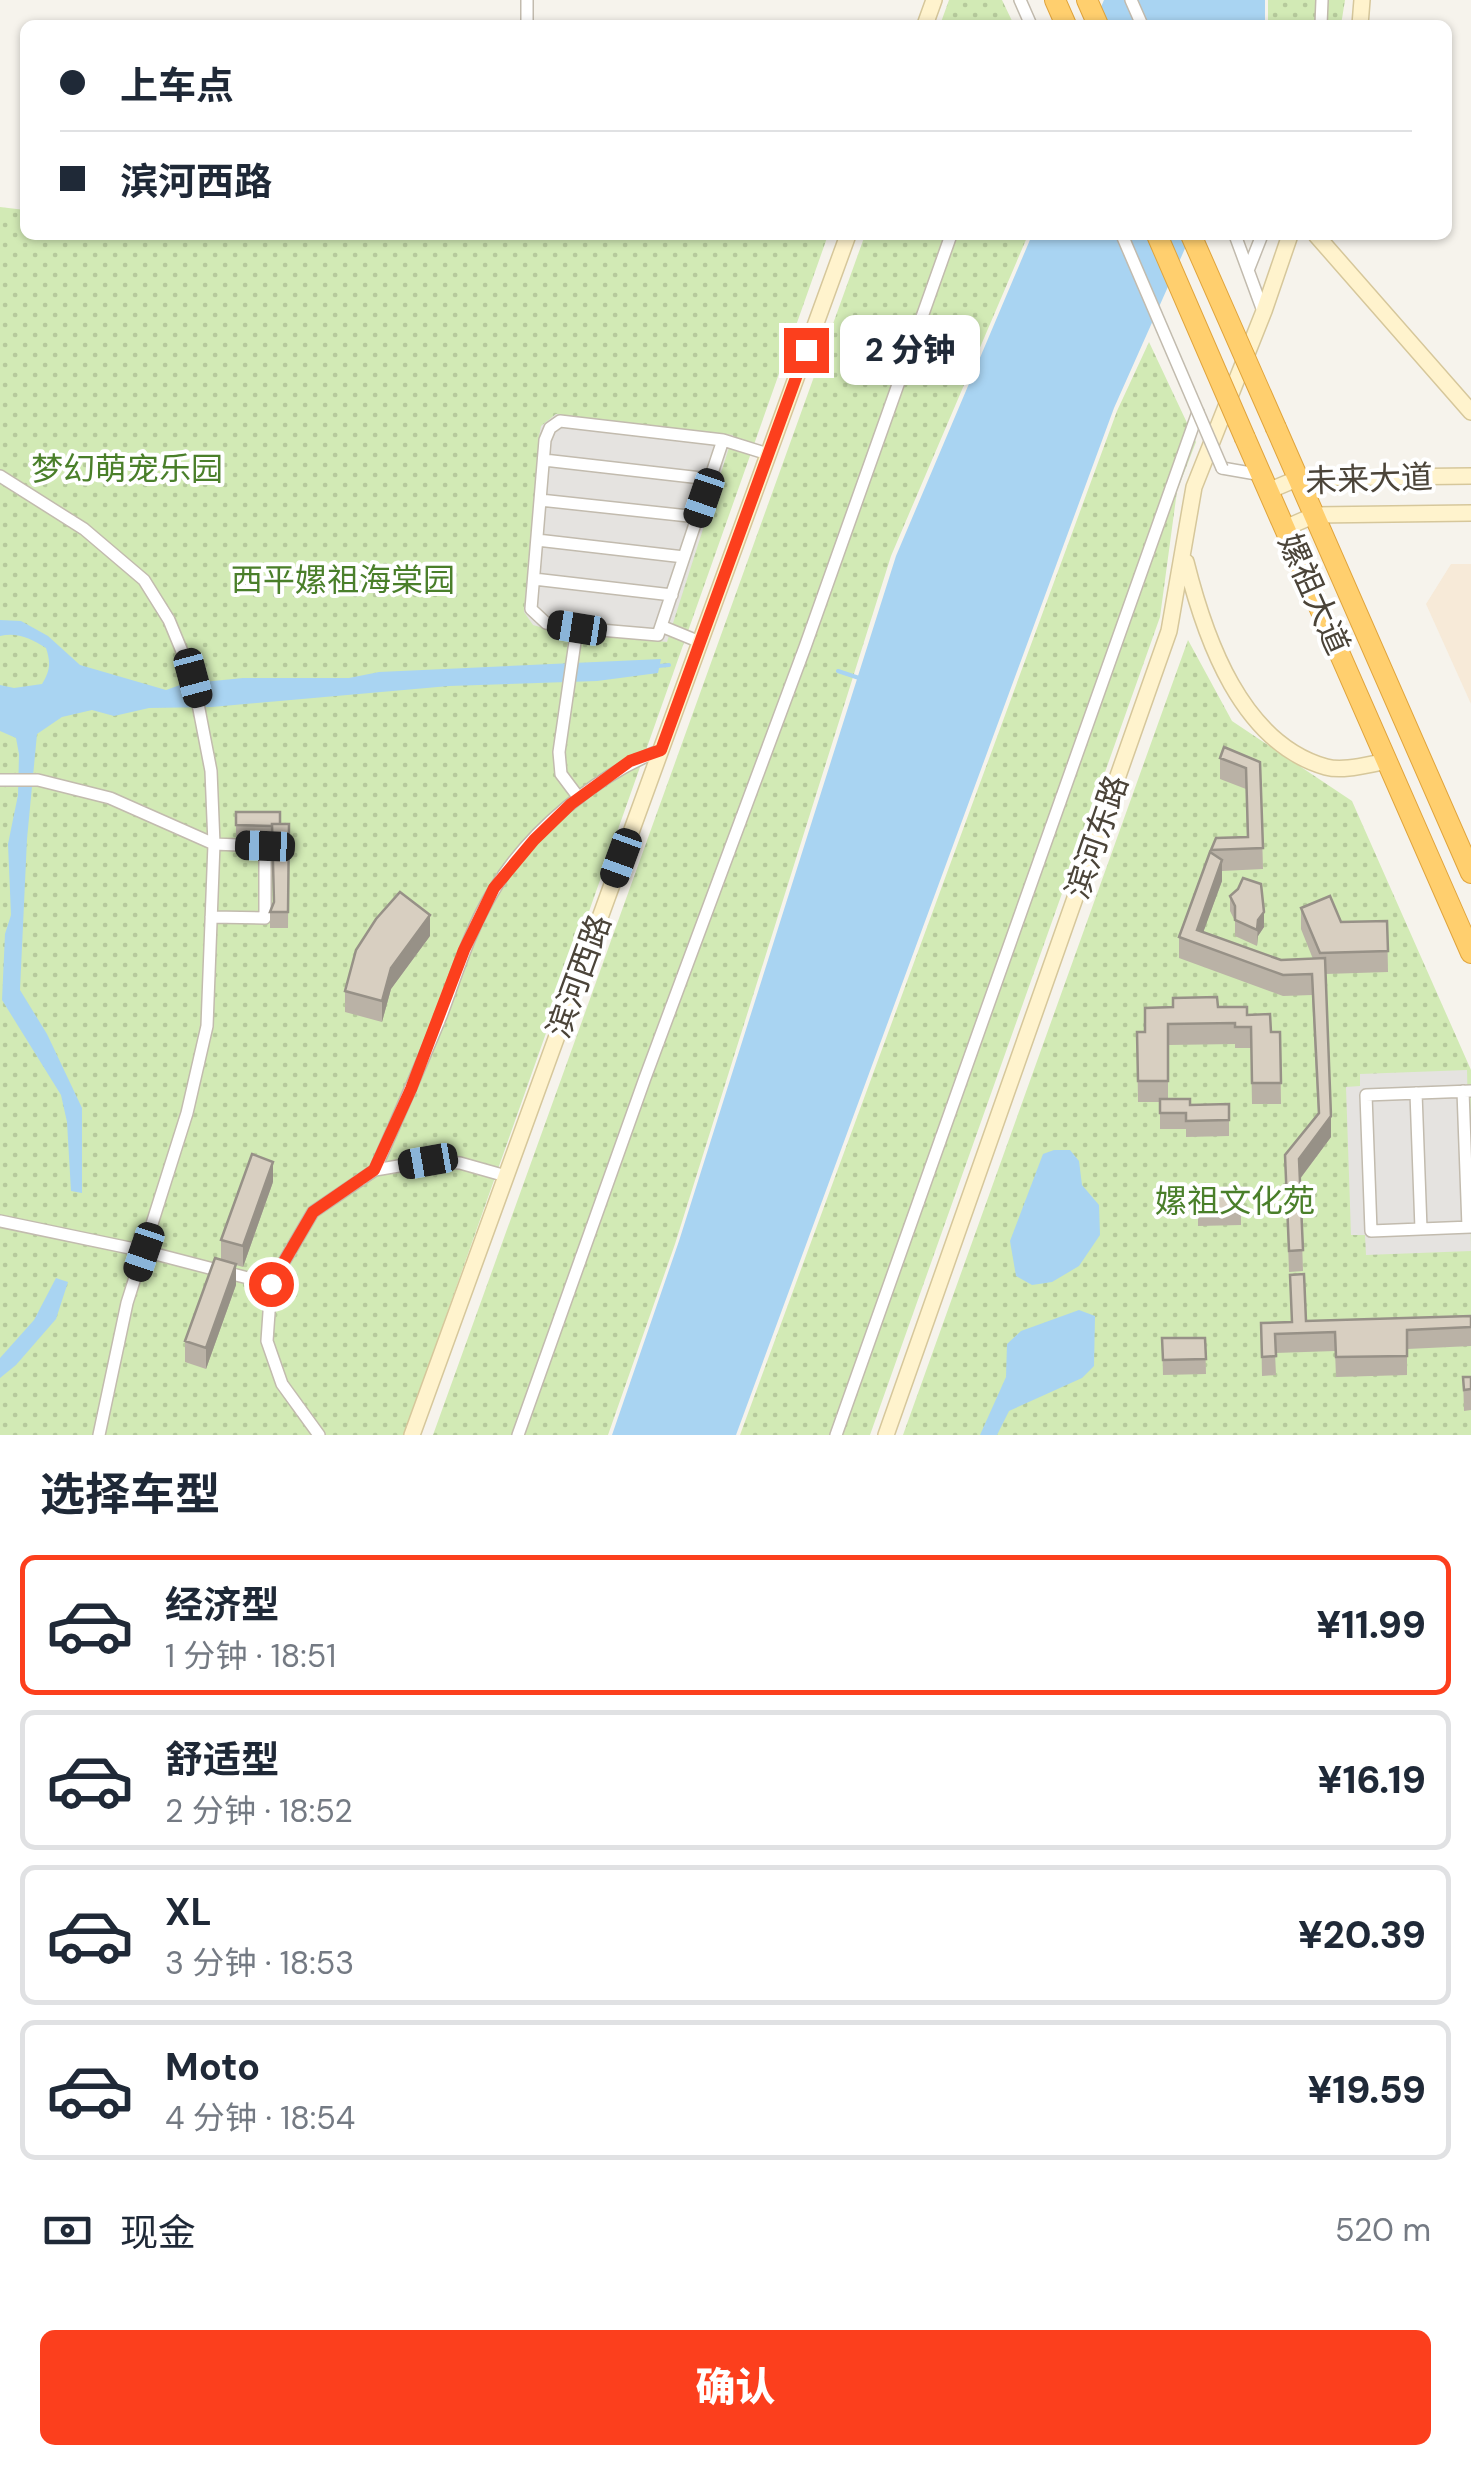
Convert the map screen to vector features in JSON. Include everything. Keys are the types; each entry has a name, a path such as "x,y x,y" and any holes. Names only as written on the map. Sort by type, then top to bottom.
{"highway":[{"name":"嫘祖大道","path":"1159,240 1471,952"},
{"name":"嫘祖大道","path":"1193,240 1471,873"}],"street":[{"name":"滨河西路","path":"412,1435 846,240"},
{"path":"518,1435 645,1078 806,647 949,240"},
{"path":"1124,240 1222,468 1265,483"},
{"path":"1238,240 1264,311"},
{"path":"1249,269 1260,240"},
{"name":"滨河东路","path":"886,1435 1170,631 1200,466 1264,311 1288,240"},
{"path":"1320,240 1471,412"},
{"path":"836,1435 1198,412"},
{"path":"723,440 658,635 577,628 546,623 536,616 532,608 544,460 550,428 560,421 723,440 768,454"},
{"path":"544,460 710,478"},
{"path":"0,476 84,529 144,580 170,620 193,678 211,771 214,844 207,1026 187,1113 126,1303 99,1435"},
{"name":"未来大道","path":"1265,483 1299,478 1471,476"},
{"path":"540,500 698,517"},
{"name":"未来大道","path":"1285,528 1315,516 1471,514"},
{"path":"537,540 684,558"},
{"path":"1184,554 1198,608 1230,681 1259,724 1294,753 1329,768 1388,760"},
{"path":"534,580 672,595"},
{"path":"661,626 700,642"},
{"path":"577,628 559,752 561,774 579,798"},
{"path":"374,1170 411,1089 464,950 494,888 534,840 579,798 630,761 661,750"},
{"path":"6,780 38,780 110,798 214,844 265,846 265,918 211,917"},
{"path":"1467,1091 1470,1227 1371,1231 1366,1095 1467,1091"},
{"path":"1416,1093 1422,1229"},
{"path":"319,1435 282,1384 267,1340 266,1313 271,1284 313,1212 374,1170 428,1161 460,1164 506,1176"},
{"path":"0,1221 271,1284"}],"shaded area":[{"path":"556,414 733,435 667,642 547,629 533,625 524,612 539,437 541,426"},
{"path":"1451,564 1471,564 1471,704 1426,604"},
{"path":"1467,1070 1471,1251 1366,1255 1365,1235 1351,1235 1346,1087 1360,1086 1360,1074"}],"green space":[{"path":"949,0 1002,0 1012,20 942,20"},
{"path":"1268,0 1345,0 1342,20 1268,20"},
{"name":"西平嫘祖海棠园","path":"0,207 20,209 20,240 826,240 404,1435 0,1435"},
{"path":"863,240 1026,240 891,556 675,1244 608,1435 433,1435"},
{"path":"1149,342 1196,442 1177,491 1160,617 870,1435 740,1435 1117,411"},
{"name":"嫘祖文化苑","path":"1188,640 1232,721 1352,801 1471,1070 1471,1435 903,1435"}],"water":[{"path":"1104,0 1265,0 1265,20 1095,20"},
{"path":"1030,240 1189,240 1114,408 736,1435 612,1435 679,1241 896,556"},
{"path":"0,620 21,621 48,636 80,665 166,690 183,684 243,678 349,678 379,672 661,659 658,673 597,681 449,686 212,707 149,708 114,716 92,710 62,717 37,734 27,839 20,990 47,1034 82,1108 82,1193 71,1191 67,1122 61,1095 2,1000 5,934 11,915 8,844 18,795 19,754 16,738 0,731 0,685 14,688 42,684 49,663 46,648 19,636 0,636"},
{"path":"1070,1150 1079,1161 1082,1185 1099,1205 1100,1235 1079,1266 1052,1282 1032,1285 1016,1276 1010,1241 1043,1154"},
{"path":"56,1278 68,1282 56,1319 0,1378 0,1358 34,1320"},
{"path":"1079,1310 1095,1316 1094,1366 1082,1378 1009,1411 997,1435 980,1435 1006,1377 1007,1344 1021,1331"}],"building":[{"path":"1224,747 1260,762 1263,848 1211,850 1216,838 1248,837 1246,768 1220,758"},
{"path":"236,812 280,812 280,824 236,825"},
{"path":"272,824 289,824 288,912 270,912 274,902"},
{"path":"1210,852 1222,860 1197,930 1281,960 1325,958 1331,1116 1299,1159 1303,1250 1289,1251 1285,1155 1319,1113 1312,974 1283,975 1179,937"},
{"path":"1243,878 1261,884 1264,912 1257,930 1235,920 1230,896"},
{"path":"400,892 430,915 391,968 382,1001 345,991 356,950"},
{"path":"1330,896 1341,922 1387,921 1388,951 1320,953 1301,908"},
{"path":"1217,997 1218,1007 1247,1007 1247,1015 1270,1014 1271,1032 1280,1032 1281,1083 1252,1083 1251,1027 1235,1027 1235,1023 1168,1024 1168,1081 1138,1081 1137,1032 1145,1032 1145,1008 1173,1007 1173,998"},
{"path":"1160,1099 1190,1099 1190,1105 1229,1104 1229,1120 1186,1121 1186,1113 1160,1113"},
{"path":"252,1154 273,1162 243,1246 221,1240"},
{"path":"1241,1188 1241,1209 1198,1210 1198,1189"},
{"path":"215,1258 236,1264 206,1348 185,1341"},
{"path":"1304,1274 1306,1321 1471,1316 1471,1327 1407,1330 1407,1356 1336,1357 1335,1332 1275,1334 1276,1356 1262,1357 1261,1323 1292,1322 1290,1275"},
{"path":"1162,1338 1205,1338 1206,1359 1163,1360"},
{"path":"1463,1377 1471,1377 1471,1389 1464,1390"}],"waterway":[{"path":"658,666 669,665"},
{"path":"838,671 862,679"}],"route":[{"path":"271,1284 313,1212 374,1170 411,1089 464,950 494,888 571,804 630,761 661,750 806,350"}],"park label":[{"name":"梦幻萌宠乐园","path":"127,469"}]}
